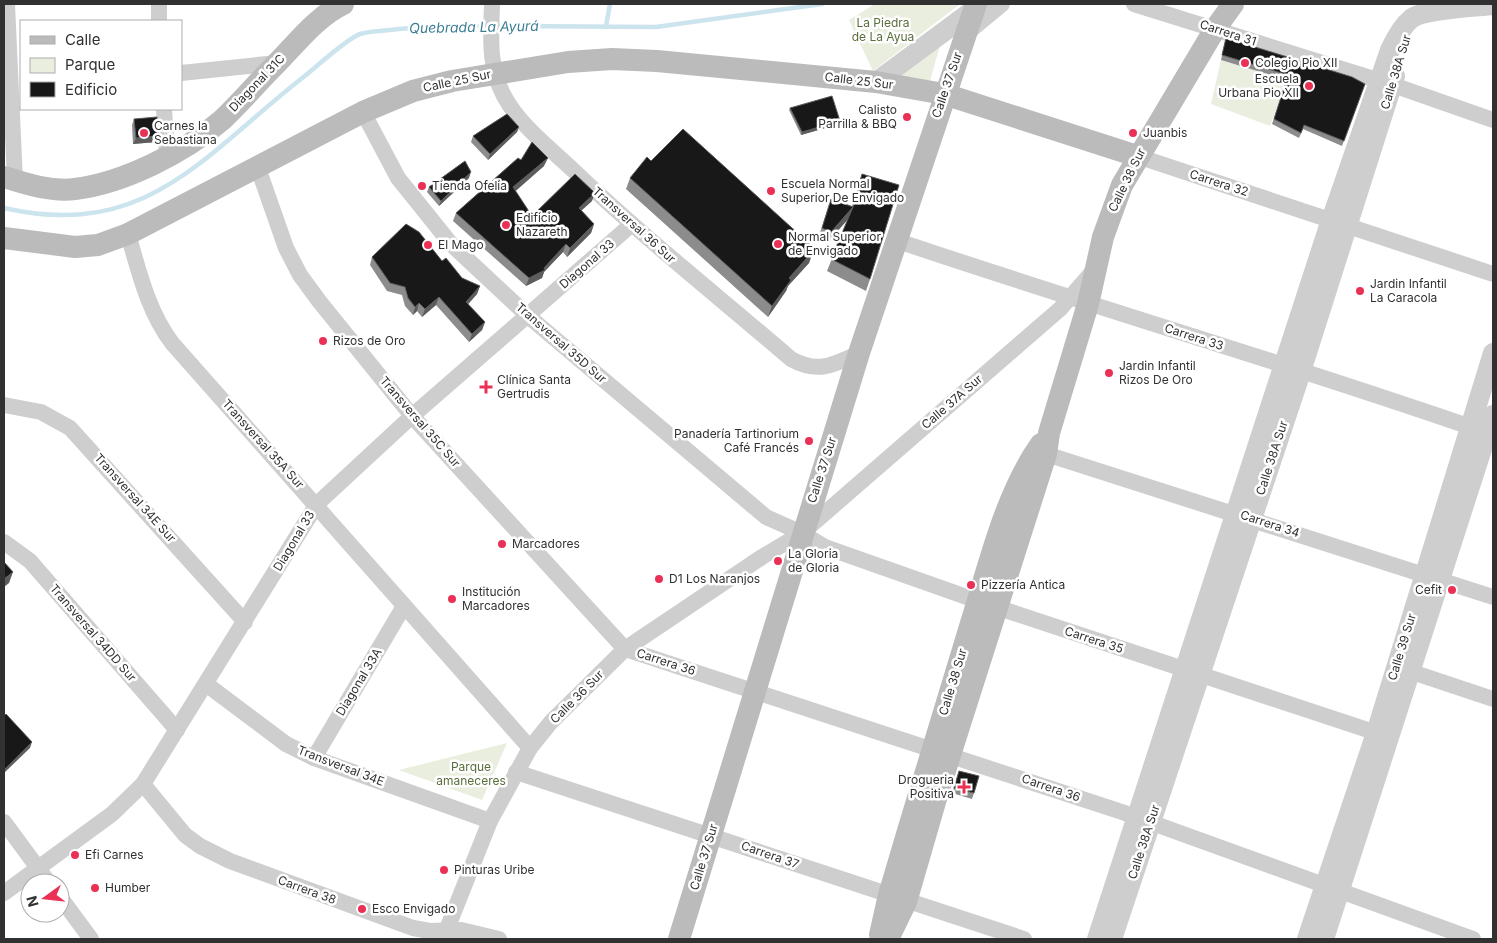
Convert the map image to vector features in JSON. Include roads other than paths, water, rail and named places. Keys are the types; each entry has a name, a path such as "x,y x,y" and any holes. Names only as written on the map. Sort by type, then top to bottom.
{"main road":[{"name":"Diagonal 31C","path":"10,179 44,188 74,189 118,178 167,156 201,136 222,119 314,25 343,4"},
{"name":"Calle 38 Sur","path":"888,939 897,898 987,604 1015,491 1030,462 1048,444 1079,301 1096,266 1110,213 1137,156 1215,29 1233,4"},
{"name":"Calle 37 Sur","path":"679,939 858,353 944,94 977,6"},
{"name":"Calle 25 Sur","path":"4,238 75,247 98,245 128,234 258,168 362,112 413,91 492,63 568,62 612,59 657,60 876,82 944,94"},
{"name":"Carrera 32","path":"944,94 1137,156"},
{"name":"Calle 38 Sur","path":"879,939 897,898"}],"street":[{"path":"7,4 12,86 10,179"},
{"path":"159,4 159,20"},
{"path":"965,34 1002,4"},
{"name":"Carrera 31","path":"1134,4 1386,83 1493,120"},
{"name":"Calle 38A Sur","path":"1112,939 1144,820 1191,672 1386,83 1396,36 1412,18 1424,14 1493,4"},
{"path":"876,82 977,6"},
{"name":"Transversal 36 Sur","path":"492,11 492,63 504,97 525,124 631,225 791,359 811,368 823,367 858,353"},
{"path":"182,73 277,63"},
{"path":"164,110 167,156"},
{"name":"Transversal 35D Sur","path":"362,112 398,178 421,209 452,244 528,316 766,517 802,532"},
{"name":"Carrera 32","path":"1137,156 1493,274"},
{"name":"Transversal 35C Sur","path":"258,168 286,248 300,275 412,416 625,648"},
{"name":"Diagonal 33","path":"4,893 112,814 143,784 245,622 316,504 412,416 631,225"},
{"name":"Transversal 35A Sur","path":"128,234 150,304 159,325 172,343 530,748"},
{"name":"Carrera 33","path":"895,240 1079,301 1486,427"},
{"name":"Calle 37A Sur","path":"802,532 1079,301"},
{"name":"Calle 39 Sur","path":"1307,939 1332,888 1383,735 1432,577 1486,427 1493,353"},
{"name":"Transversal 34E Sur","path":"4,405 41,412 70,428 245,622"},
{"name":"Carrera 34","path":"1048,444 1244,516 1493,598"},
{"name":"Carrera 35","path":"802,532 825,547 987,604 1383,735"},
{"name":"Calle 36 Sur","path":"445,935 490,821 530,748 551,722 625,648 802,532"},
{"name":"Transversal 34DD Sur","path":"4,542 30,561 177,730"},
{"name":"Diagonal 33A","path":"314,758 404,606"},
{"name":"Carrera 36","path":"625,648 1144,820 1473,939"},
{"path":"1403,669 1493,699"},
{"name":"Transversal 34E","path":"206,684 286,744 314,758 490,821"},
{"name":"Carrera 37","path":"516,772 1024,939"},
{"name":"Carrera 38","path":"143,784 185,834 200,846 230,860 412,928 445,935 479,933 499,939"},
{"name":"Calle 38A Sur","path":"1097,939 1144,820"},
{"path":"4,822 42,873"},
{"name":"Calle 39 Sur","path":"1324,939 1332,888"},
{"path":"70,910 92,939"}],"waterway":[{"path":"606,26 610,4"},
{"name":"Quebrada La Ayurá","path":"495,26 656,27 822,4"},
{"name":"Quebrada La Ayurá","path":"4,208 54,215 98,212 136,201 171,183 204,160 333,53 360,34 415,28 488,26"}],"place":[{"name":"Colegio Pio XII","path":"1245,63"},
{"name":"Escuela Urbana Pio XII","path":"1309,86"},
{"name":"Calisto Parrilla & BBQ","path":"907,117"},
{"name":"Carnes la Sebastiana","path":"144,133"},
{"name":"Juanbis","path":"1133,133"},
{"name":"Tienda Ofelia","path":"422,186"},
{"name":"Escuela Normal Superior De Envigado","path":"771,191"},
{"name":"Edificio Nazareth","path":"506,225"},
{"name":"Normal Superior de Envigado","path":"778,244"},
{"name":"El Mago","path":"428,245"},
{"name":"Jardin Infantil La Caracola","path":"1360,291"},
{"name":"Rizos de Oro","path":"323,341"},
{"name":"Jardin Infantil Rizos De Oro","path":"1109,373"},
{"name":"Clínica Santa Gertrudis","path":"486,387"},
{"name":"Panadería Tartinorium Café Francés","path":"809,441"},
{"name":"Marcadores","path":"502,544"},
{"name":"La Gloria de Gloria","path":"778,561"},
{"name":"D1 Los Naranjos","path":"659,579"},
{"name":"Pizzería Antica","path":"971,585"},
{"name":"Cefit","path":"1452,590"},
{"name":"Institución Marcadores","path":"452,599"},
{"name":"Drogueria Positiva","path":"964,787"},
{"name":"Efi Carnes","path":"75,855"},
{"name":"Pinturas Uribe","path":"444,870"},
{"name":"Humber","path":"95,888"},
{"name":"Esco Envigado","path":"362,909"}],"park label":[{"name":"La Piedra de La Ayua","path":"883,30"},
{"name":"Parque amaneceres","path":"471,774"}]}
